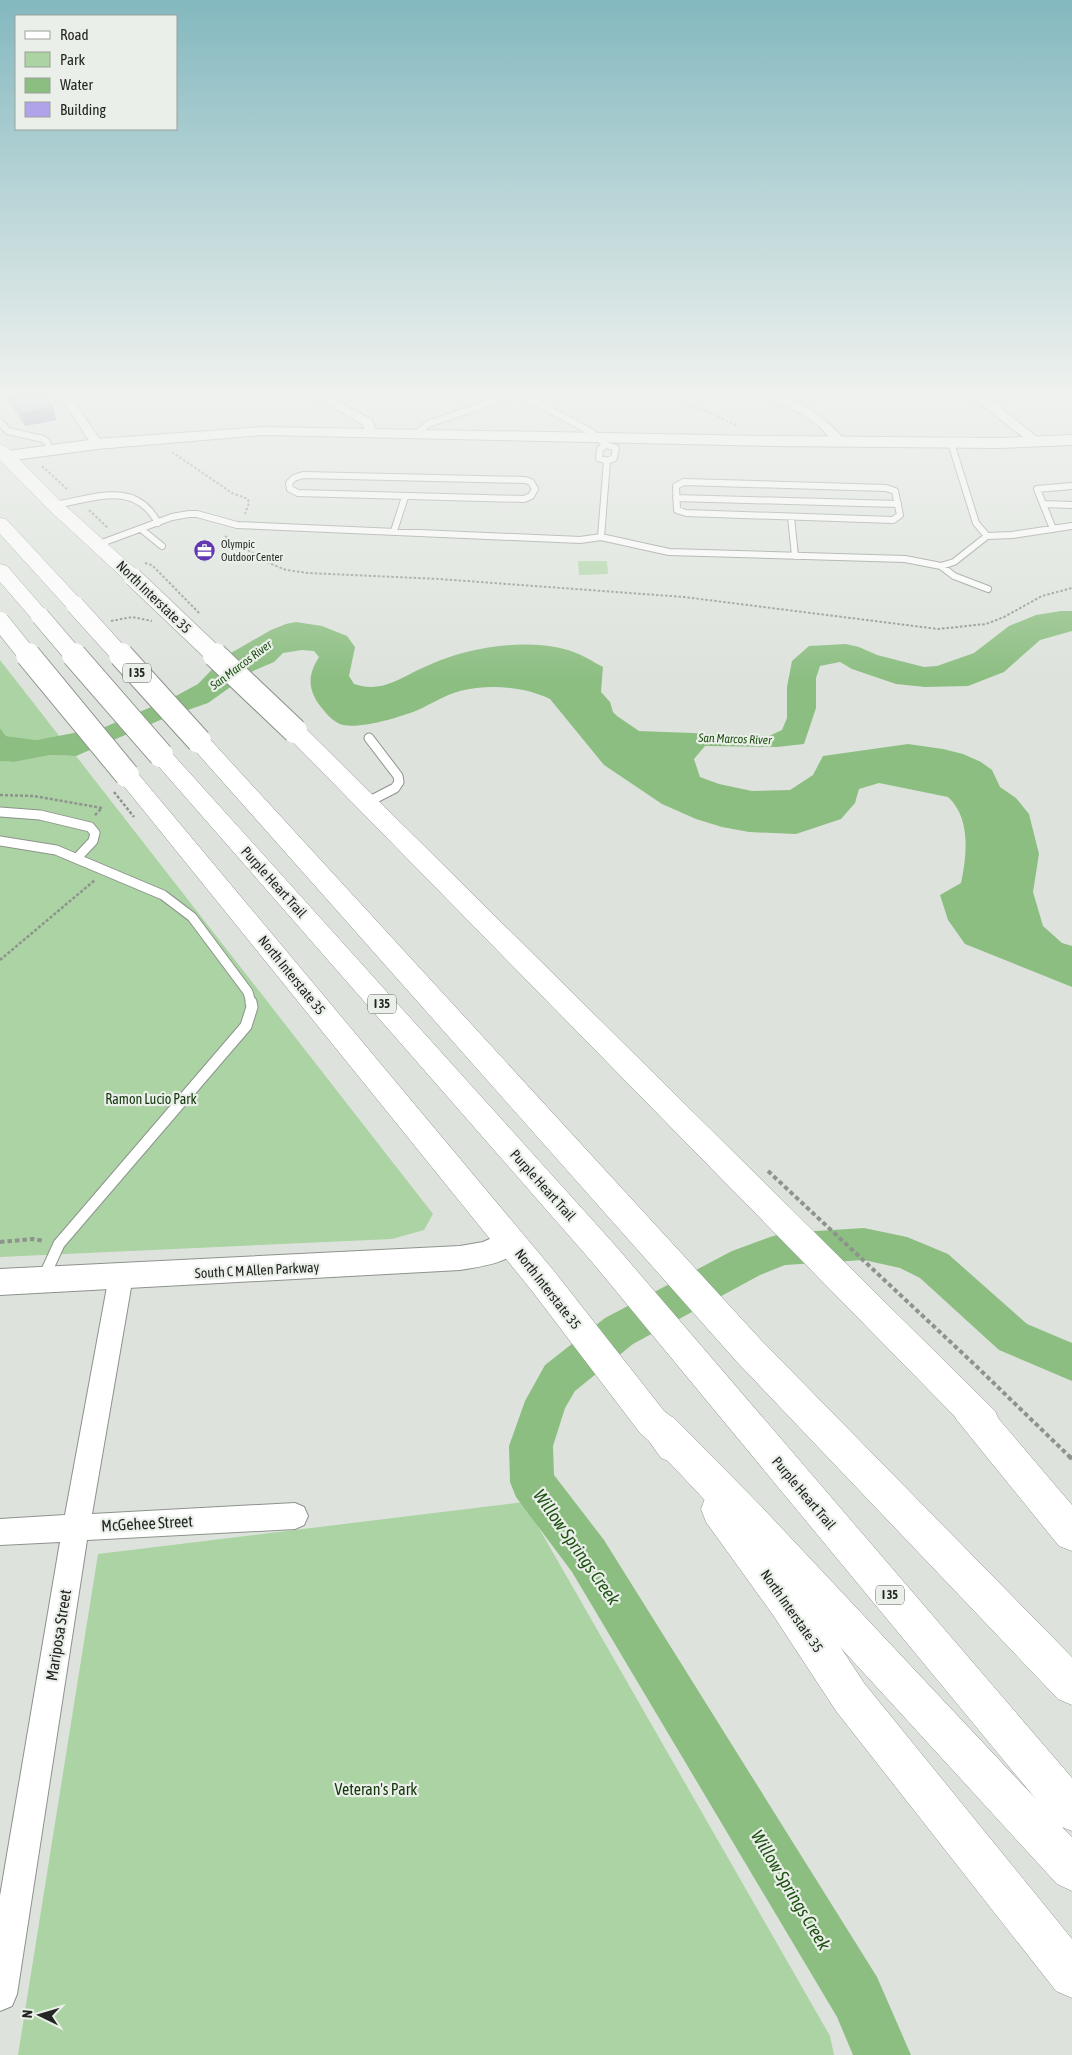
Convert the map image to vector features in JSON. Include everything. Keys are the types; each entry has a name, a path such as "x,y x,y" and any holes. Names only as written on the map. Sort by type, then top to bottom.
{"main road":[{"name":"North Interstate 35","path":"38,489 99,544 139,572 366,803 790,1210 939,1379 1072,1508"},
{"name":"I 35","path":"0,523 645,1233 749,1351 1072,1685"},
{"name":"Purple Heart Trail","path":"0,570 161,755 603,1253 1072,1810"},
{"name":"North Interstate 35","path":"0,620 543,1281 656,1426 787,1601 850,1698 1072,1976"},
{"path":"968,1408 1072,1533"},
{"path":"656,1426 746,1517 1072,1869"}],"street":[{"name":"South C M Allen Parkway","path":"0,1282 460,1258 488,1253 510,1241"},
{"name":"Mariposa Street","path":"0,1994 76,1527 121,1276"},
{"name":"McGehee Street","path":"0,1532 295,1516"}],"lane":[{"path":"292,489 298,493 524,499 531,496 535,489"},
{"path":"601,537 605,489"},
{"path":"676,489 677,510 686,513 893,520 900,515 895,491 889,489"},
{"path":"965,489 976,523 987,536"},
{"path":"1038,489 1053,529"},
{"path":"54,505 112,494 130,496 147,506 158,523"},
{"path":"394,531 405,496"},
{"path":"676,498 898,504"},
{"path":"1043,504 1072,505"},
{"path":"99,544 180,515 197,514 237,525 580,540 601,537 669,552 905,559 940,566 954,576 988,588"},
{"path":"790,517 794,556"},
{"path":"940,566 954,562 987,536 1072,526"},
{"path":"141,529 162,546"},
{"path":"366,803 395,788 399,782 398,776 370,738"},
{"path":"0,812 40,816 85,825 95,833 93,841 76,858"},
{"path":"0,841 34,845 76,858 163,895 192,917 248,992 252,1007 246,1026 59,1244 42,1280"}],"path":[{"path":"67,489 117,538"},
{"path":"226,489 248,499 250,503 244,517"},
{"path":"219,532 269,563 286,570 308,573 439,579 684,597 938,629 986,624 1004,617 1042,596 1072,588"},
{"path":"139,572 140,560 152,565 202,616"},
{"path":"109,621 141,617 152,621"},
{"path":"0,795 34,796 102,808 85,825"},
{"path":"0,960 106,871"},
{"path":"790,1210 974,1364 1072,1459"},
{"path":"0,1242 33,1239 59,1244"}],"green space":[{"path":"578,561 607,561 608,574 579,575"},
{"path":"0,660 60,737 37,740 6,736 0,728"},
{"name":"Ramon Lucio Park","path":"51,755 76,756 433,1214 424,1230 392,1239 0,1257 0,761 14,762"},
{"name":"Veteran's Park","path":"524,1502 830,2036 834,2055 18,2055 98,1554"}],"water":[{"name":"San Marcos River","path":"1072,611 1072,631 1040,640 1004,672 968,686 925,687 896,684 852,669 840,662 820,666 816,678 816,708 804,744 777,747 705,746 694,759 700,777 719,784 752,791 790,790 813,775 823,756 908,744 943,749 963,754 981,762 992,770 1000,787 1016,798 1029,814 1039,854 1033,892 1043,926 1062,943 1072,946 1072,987 965,944 948,920 940,895 961,883 966,849 961,815 948,797 879,783 859,789 855,803 841,819 796,834 749,832 722,827 696,819 662,804 604,765 550,699 529,691 482,687 460,691 418,710 391,719 370,724 343,725 332,719 314,697 311,674 319,657 314,651 302,650 283,653 274,662 253,671 208,703 165,718 76,756 51,755 14,762 0,761 0,728 6,736 37,740 105,727 174,697 198,684 224,657 271,630 296,622 322,626 347,636 355,647 349,676 354,684 365,687 375,687 393,682 444,659 479,649 516,645 552,646 573,652 603,667 601,692 610,702 613,712 639,731 769,736 782,730 787,718 787,687 792,661 809,646 846,644 859,647 877,655 924,667 937,666 974,653 1009,626 1036,615"}],"waterway":[{"name":"Willow Springs Creek","path":"882,2055 857,1997 588,1556 532,1482 531,1446 546,1401 560,1378 619,1331 746,1263 784,1249 864,1244 907,1253 934,1266 1013,1337 1072,1362"}],"place":[{"name":"Olympic Outdoor Center","path":"205,550"}]}
